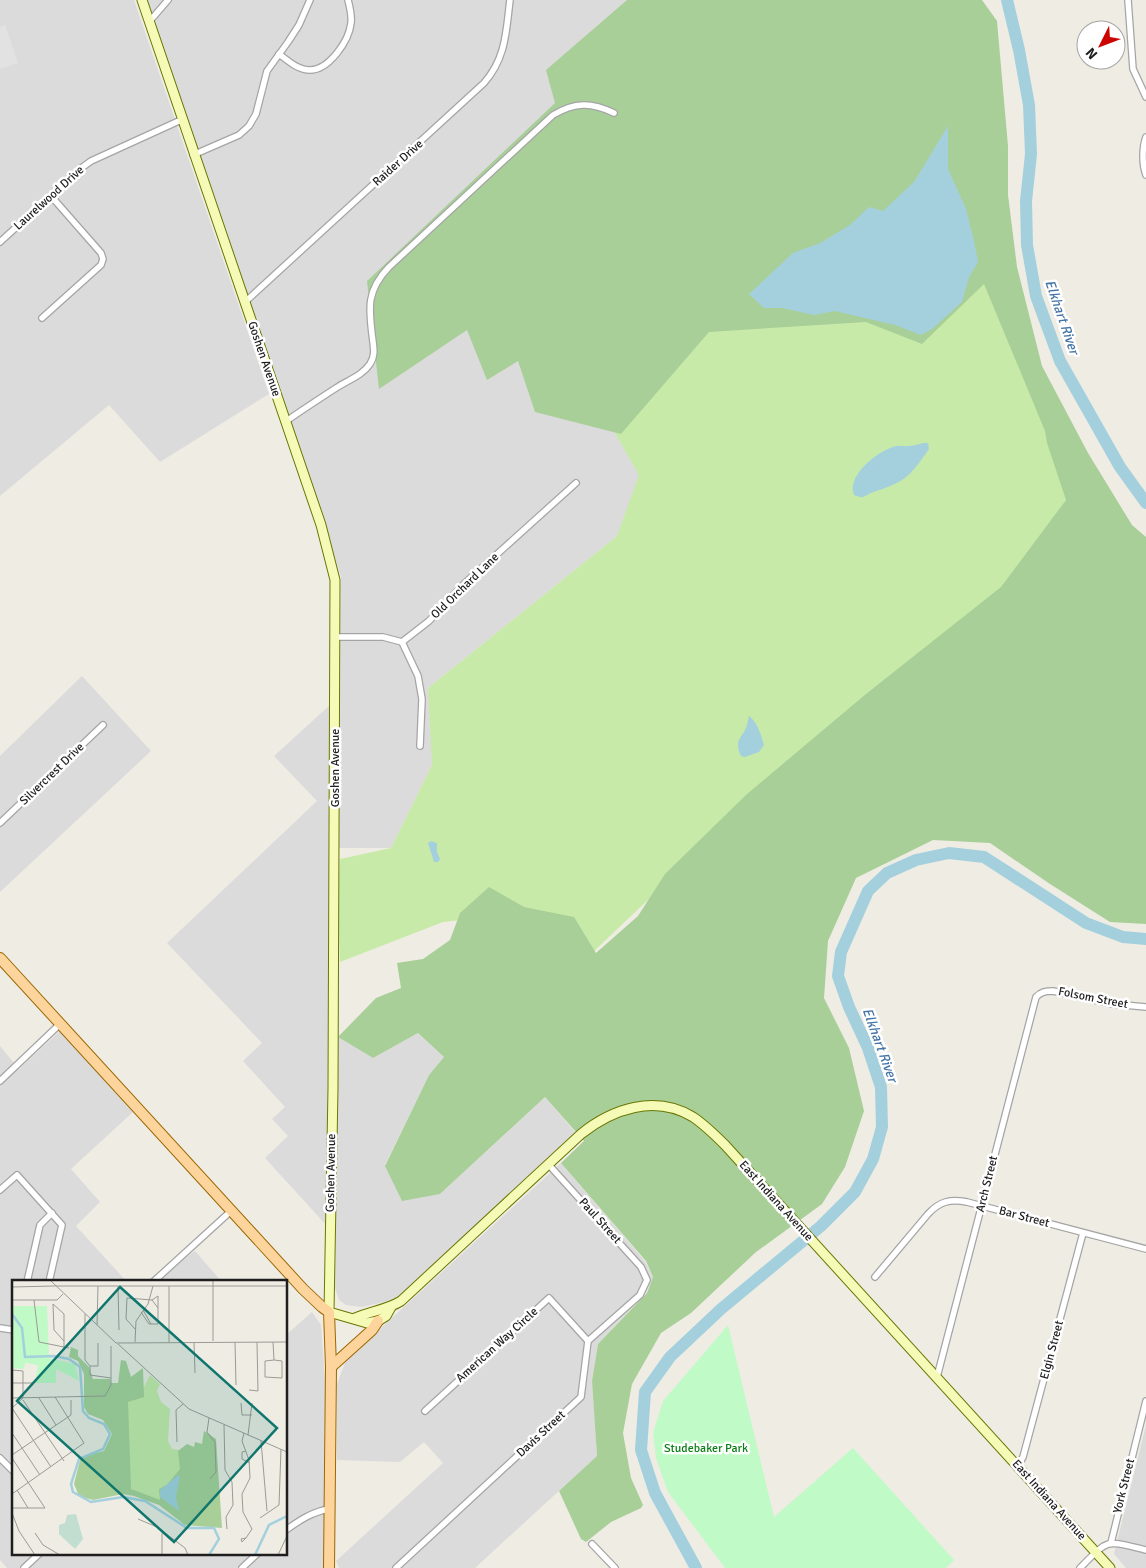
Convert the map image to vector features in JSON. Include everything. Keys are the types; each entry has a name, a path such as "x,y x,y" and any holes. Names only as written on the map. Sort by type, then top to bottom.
{"main road":[{"path":"0,958 231,1211 314,1300 330,1312"},
{"name":"Goshen Avenue","path":"329,1568 330,1312"},
{"path":"331,1367 372,1330 378,1321"}],"street":[{"name":"Goshen Avenue","path":"142,0 181,120 321,525 335,580 330,1312"},
{"path":"149,22 168,0"},
{"path":"193,155 239,135 249,126 256,114 266,71 299,25 310,0"},
{"path":"279,54 291,64 310,70 323,66 332,59 346,38 351,25 348,0"},
{"name":"Raider Drive","path":"245,302 484,83 499,63 504,48 510,0"},
{"path":"1128,0 1133,69 1146,97"},
{"path":"285,422 338,386 358,376 372,362 374,353 369,305 376,283 389,267 553,115 577,105 595,105 614,113"},
{"name":"Laurelwood Drive","path":"0,242 91,161 181,120"},
{"path":"1146,137 1144,141 1143,167 1146,175"},
{"path":"42,318 101,265 103,259 101,253 51,196"},
{"name":"Old Orchard Lane","path":"402,642 429,621 465,583 576,483"},
{"path":"335,637 383,637 402,642 418,676 422,699 420,746"},
{"name":"Silvercrest Drive","path":"0,823 104,725"},
{"name":"Folsom Street","path":"1040,993 1053,991 1113,1004 1146,1007"},
{"name":"Arch Street","path":"937,1377 1033,1004 1040,993"},
{"path":"0,1081 60,1024"},
{"name":"East Indiana Avenue","path":"355,1318 391,1307 401,1301 591,1127 609,1116 632,1107 662,1106 692,1116 709,1128 1110,1568"},
{"name":"Paul Street","path":"549,1165 641,1267 647,1280 640,1296 588,1341"},
{"path":"0,1190 17,1175 62,1225 49,1280"},
{"name":"Bar Street","path":"875,1277 935,1206 947,1201 956,1200 1146,1249"},
{"path":"155,1280 231,1211"},
{"path":"27,1280 40,1225 52,1213"},
{"name":"Elgin Street","path":"1018,1466 1022,1460 1083,1233"},
{"path":"159,1276 162,1280"},
{"name":"American Way Circle","path":"425,1411 549,1298 588,1341"},
{"name":"East Indiana Avenue","path":"378,1321 386,1316 391,1307"},
{"path":"330,1312 367,1323 378,1321"},
{"name":"Davis Street","path":"396,1568 581,1397 588,1341"},
{"name":"York Street","path":"1111,1543 1146,1400"},
{"path":"0,1458 12,1470"},
{"path":"288,1529 308,1515 329,1509"},
{"path":"1080,1568 1095,1551 1111,1543 1146,1550"},
{"path":"592,1544 615,1568"},
{"path":"24,1568 37,1556"},
{"path":"242,1568 255,1556"}],"shaded area":[{"path":"0,0 134,0 269,394 160,462 109,405 0,496"},
{"path":"145,0 798,0 649,467 627,528 428,688 439,752 391,848 339,848 341,577"},
{"path":"5,25 18,63 0,69 0,27"},
{"path":"82,676 151,751 0,892 0,756"},
{"path":"330,705 327,1226 265,1158 288,1136 272,1119 285,1107 243,1061 262,1043 167,943 317,801 274,756"},
{"path":"60,1031 133,1112 71,1169 100,1202 76,1226 125,1280 12,1280 12,1556 288,1556 288,1333 312,1312 321,1325 325,1379 324,1568 7,1568 0,1560 0,1046 19,1069"},
{"path":"418,1033 444,1057 429,1075 385,1165 440,1194 545,1097 575,1132 397,1299 362,1307 346,1305 339,1300 335,1288 338,1037 373,1058"},
{"path":"561,1163 645,1261 653,1277 646,1293 598,1344 592,1381 597,1456 475,1568 339,1568 336,1561 443,1463 424,1442 400,1462 337,1460 337,1384 346,1360"},
{"path":"195,1251 220,1280 153,1280"},
{"path":"1146,1425 1146,1568 1126,1568 1114,1554"}],"green space":[{"path":"627,0 982,0 997,21 1008,146 1008,195 1017,267 1042,366 1088,453 1132,525 1146,537 1146,924 1110,922 990,843 933,840 856,878 828,941 824,998 849,1048 864,1111 845,1167 822,1204 756,1252 691,1313 661,1333 632,1384 623,1433 631,1478 643,1505 641,1508 611,1522 586,1542 581,1539 559,1491 597,1456 592,1381 598,1344 647,1293 653,1277 646,1261 561,1163 584,1141 545,1097 440,1194 402,1201 385,1166 429,1075 444,1057 418,1033 373,1058 338,1037 376,998 401,988 397,963 423,959 450,940 460,913 489,887 524,907 574,917 596,953 638,916 665,874 747,794 866,694 1001,587 1066,500 1047,443 1045,431 984,284 922,344 866,322 709,332 621,434 535,412 518,361 487,380 467,330 379,389 367,281 555,103 546,70"},
{"path":"996,242 1066,500 1002,598 734,818 589,956 514,914 443,922 340,962 338,897 340,859 391,848 432,765 428,688 617,536 639,475 609,423 702,296"},
{"name":"Studebaker Park","path":"728,1325 774,1517 853,1448 954,1560 946,1568 725,1568 668,1492 656,1458 653,1433 663,1401"}],"water":[{"path":"948,126 948,169 966,209 978,262 969,277 962,302 932,329 921,335 895,325 835,311 814,315 782,308 764,308 749,294 793,253 820,243 850,225 869,207 883,211 914,182"},
{"path":"928,443 929,449 905,478 863,497 854,495 855,479 859,472 873,458 889,448"},
{"path":"749,716 757,726 764,745 759,752 745,757 741,756 738,742"},
{"path":"431,841 437,843 437,852 440,859 438,862 434,862 428,843"}],"waterway":[{"name":"Elkhart River","path":"1007,0 1029,105 1031,154 1026,201 1027,245 1036,296 1060,361 1120,467 1146,503"},
{"name":"Elkhart River","path":"696,1568 655,1493 641,1450 645,1392 670,1357 721,1309 821,1226 855,1192 873,1159 882,1127 881,1087 868,1048 849,1007 838,976 841,952 868,891 887,873 916,860 949,853 984,857 1086,923 1123,937 1146,939"}]}
